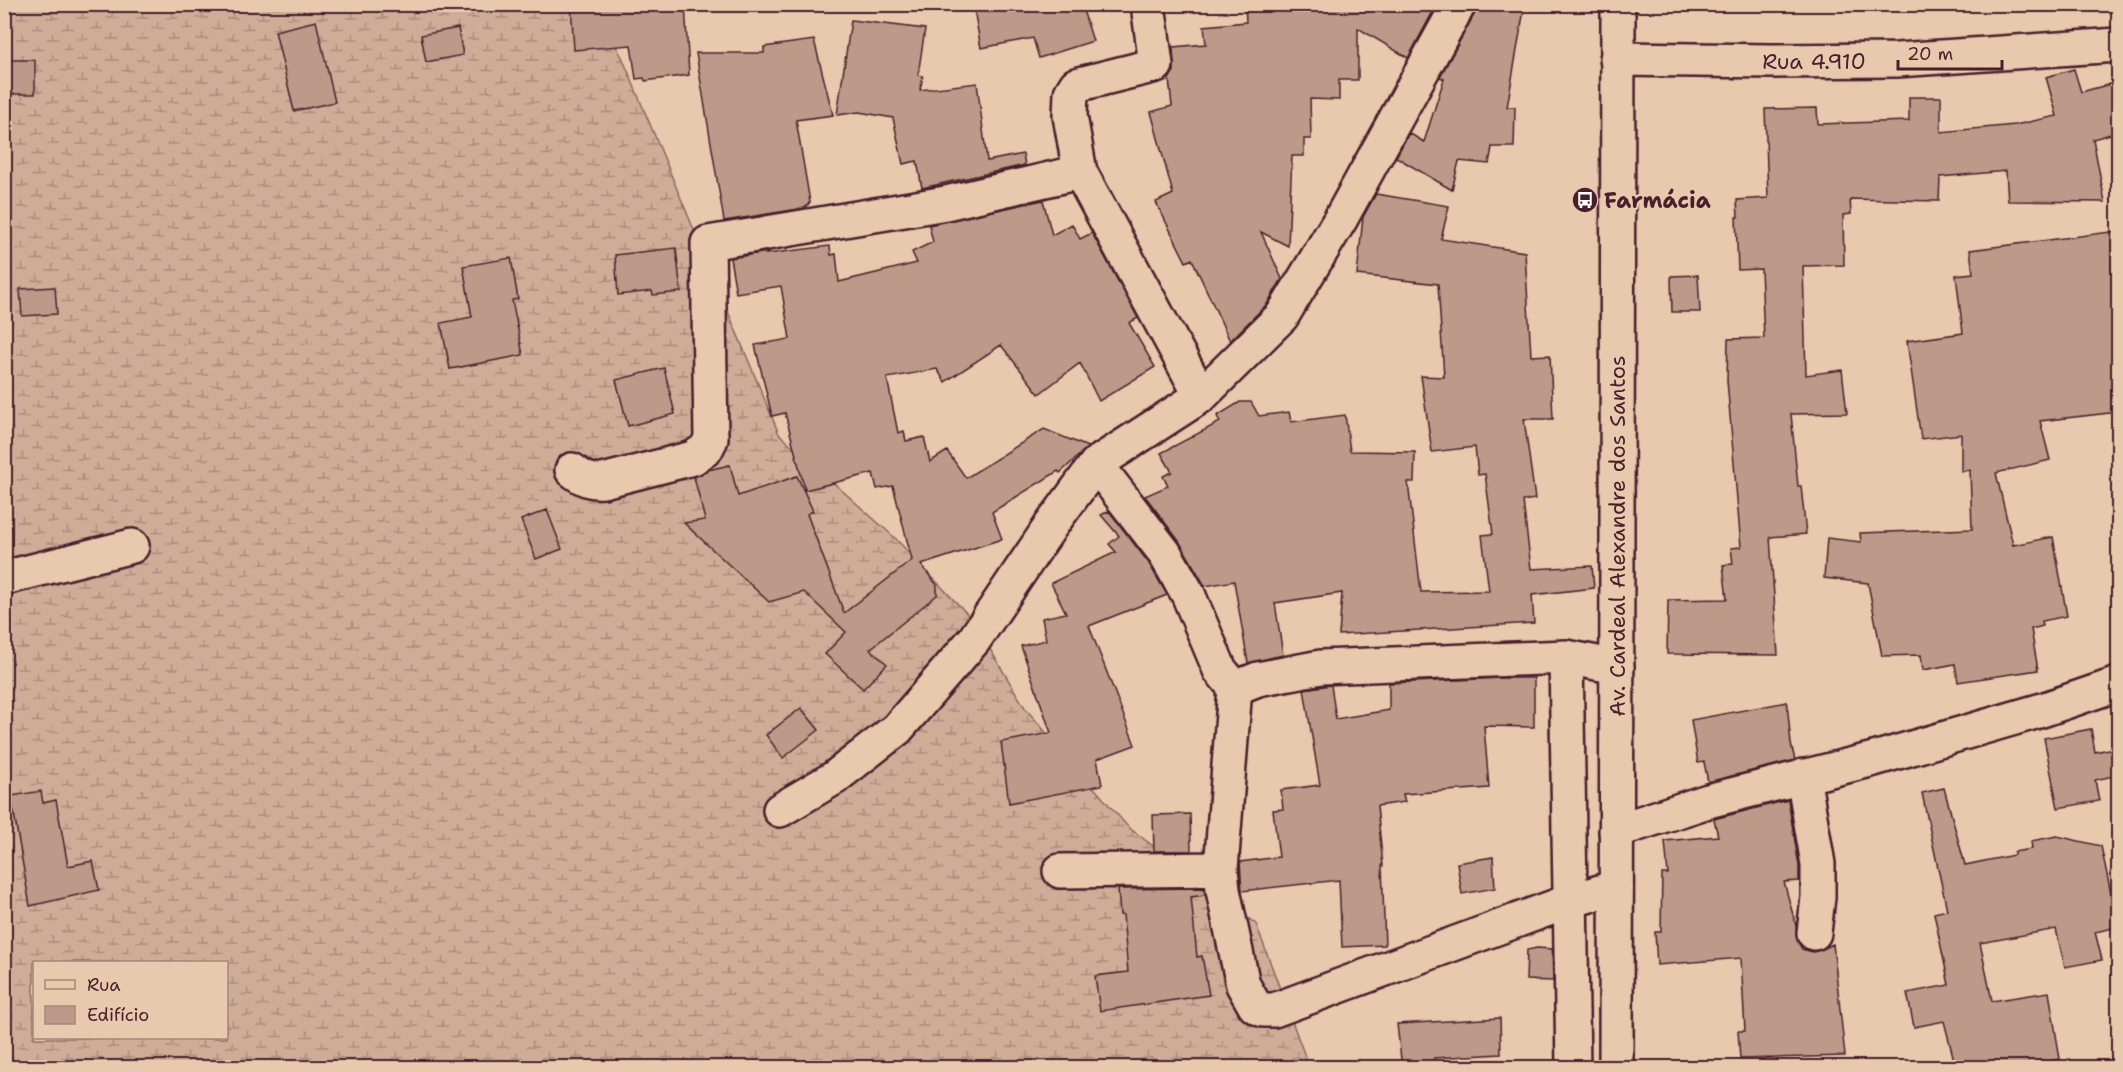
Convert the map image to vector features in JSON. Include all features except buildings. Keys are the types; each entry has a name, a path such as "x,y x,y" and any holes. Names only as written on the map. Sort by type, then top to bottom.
{"street":[{"path":"1148,4 1156,65 1076,85 1071,93 1070,116 1080,172 1201,396"},
{"path":"780,810 834,778 897,729 974,640 1052,524 1096,464 1201,396 1282,316 1340,220 1459,4"},
{"name":"Av. Cardeal Alexandre dos Santos","path":"1616,1068 1618,4"},
{"name":"Rua 4.910","path":"1617,59 1897,60 2118,45"},
{"path":"572,470 581,478 591,482 603,481 693,458 706,449 711,439 708,243 946,202 1080,172"},
{"path":"1096,464 1164,552 1188,594 1220,670 1235,688 1221,869 1243,985 1255,1006 1263,1010 1274,1010 1570,901 1616,887"},
{"path":"4,578 132,546"},
{"path":"1566,657 1573,1068"},
{"path":"1235,688 1258,679 1321,667 1566,657 1617,667"},
{"path":"1616,831 1708,801 1907,749 2042,710 2118,684"},
{"path":"1803,776 1818,864 1818,897 1814,933"},
{"path":"1060,870 1221,869"}],"green space":[{"path":"5,4 592,5 622,57 779,434 895,538 972,619 1025,708 1128,827 1256,924 1311,1067 5,1068"}],"place":[{"name":"Farmácia","path":"1585,200"}]}
